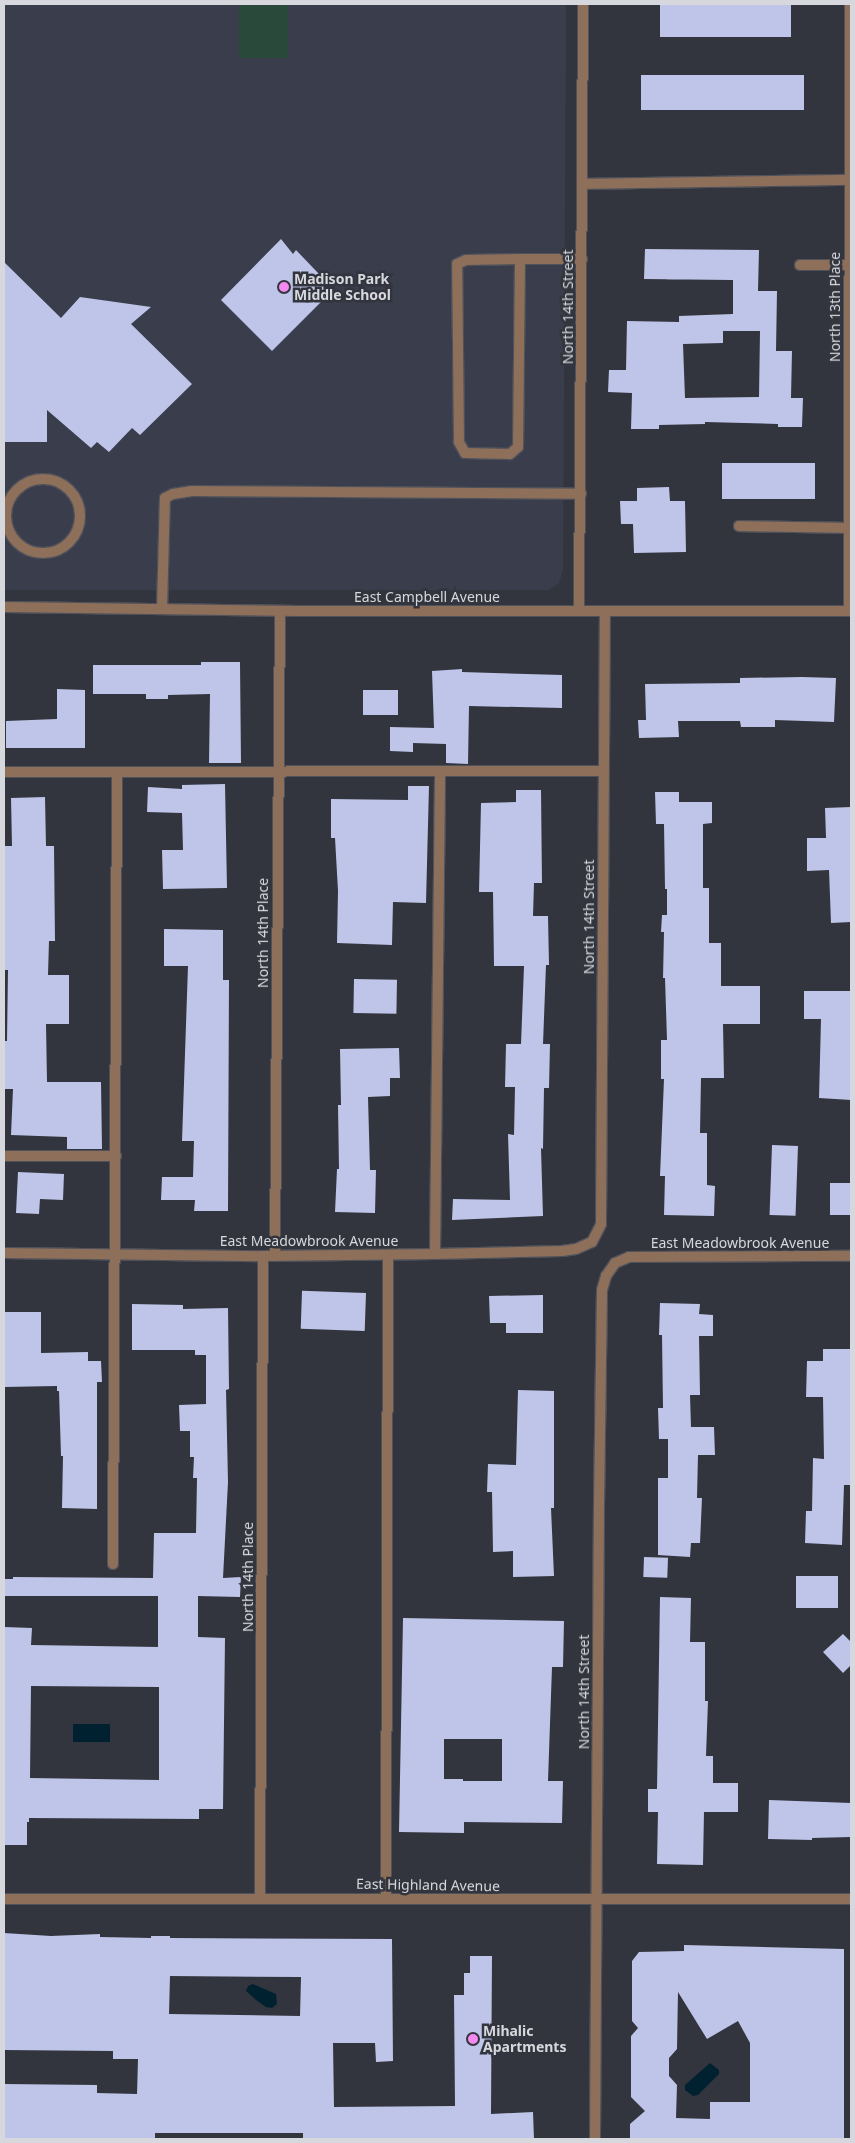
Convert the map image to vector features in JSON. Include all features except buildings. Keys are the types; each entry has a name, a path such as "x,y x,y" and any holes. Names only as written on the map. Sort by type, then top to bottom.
{"street":[{"name":"North 14th Street","path":"579,611 583,4"},
{"name":"North 13th Place","path":"850,6 850,611"},
{"path":"582,184 849,180"},
{"path":"520,259 518,447 510,454 465,453 459,442 457,264 466,260 520,259 582,259"},
{"path":"800,265 849,265"},
{"path":"32,480 56,481 67,487 75,496 80,507 81,520 78,532 71,542 55,551 37,553 25,549 6,531 6,512 12,494 21,485 32,480"},
{"path":"162,609 165,498 173,494 202,491 581,494"},
{"path":"739,526 849,528"},
{"name":"East Campbell Avenue","path":"4,607 280,611 850,611"},
{"name":"North 14th Place","path":"275,1256 280,611"},
{"name":"North 14th Street","path":"601,1224 604,611"},
{"path":"4,772 604,771"},
{"path":"435,1254 440,772"},
{"path":"113,1564 117,773"},
{"path":"4,1156 116,1156"},
{"name":"East Meadowbrook Avenue","path":"4,1254 275,1256 576,1250 592,1242 601,1224"},
{"path":"386,1898 388,1255"},
{"name":"North 14th Place","path":"260,1898 263,1256"},
{"name":"East Meadowbrook Avenue","path":"629,1257 851,1256"},
{"name":"North 14th Street","path":"595,2139 602,1290 606,1276 615,1263 629,1257"},
{"name":"East Highland Avenue","path":"4,1898 851,1899"}],"shaded area":[{"name":"Madison Park Middle School","path":"4,4 566,4 563,570 559,583 549,590 4,590"},
{"path":"73,1724 110,1724 110,1742 73,1742"},
{"path":"253,1984 276,1994 277,2004 272,2008 266,2007 256,2000 246,1991 248,1986"},
{"path":"710,2063 719,2070 719,2074 698,2095 693,2096 685,2090 685,2085"}],"green space":[{"path":"239,4 288,4 288,58 239,58"}],"place":[{"name":"Madison Park Middle School","path":"284,287"},
{"name":"Mihalic Apartments","path":"473,2039"}]}
